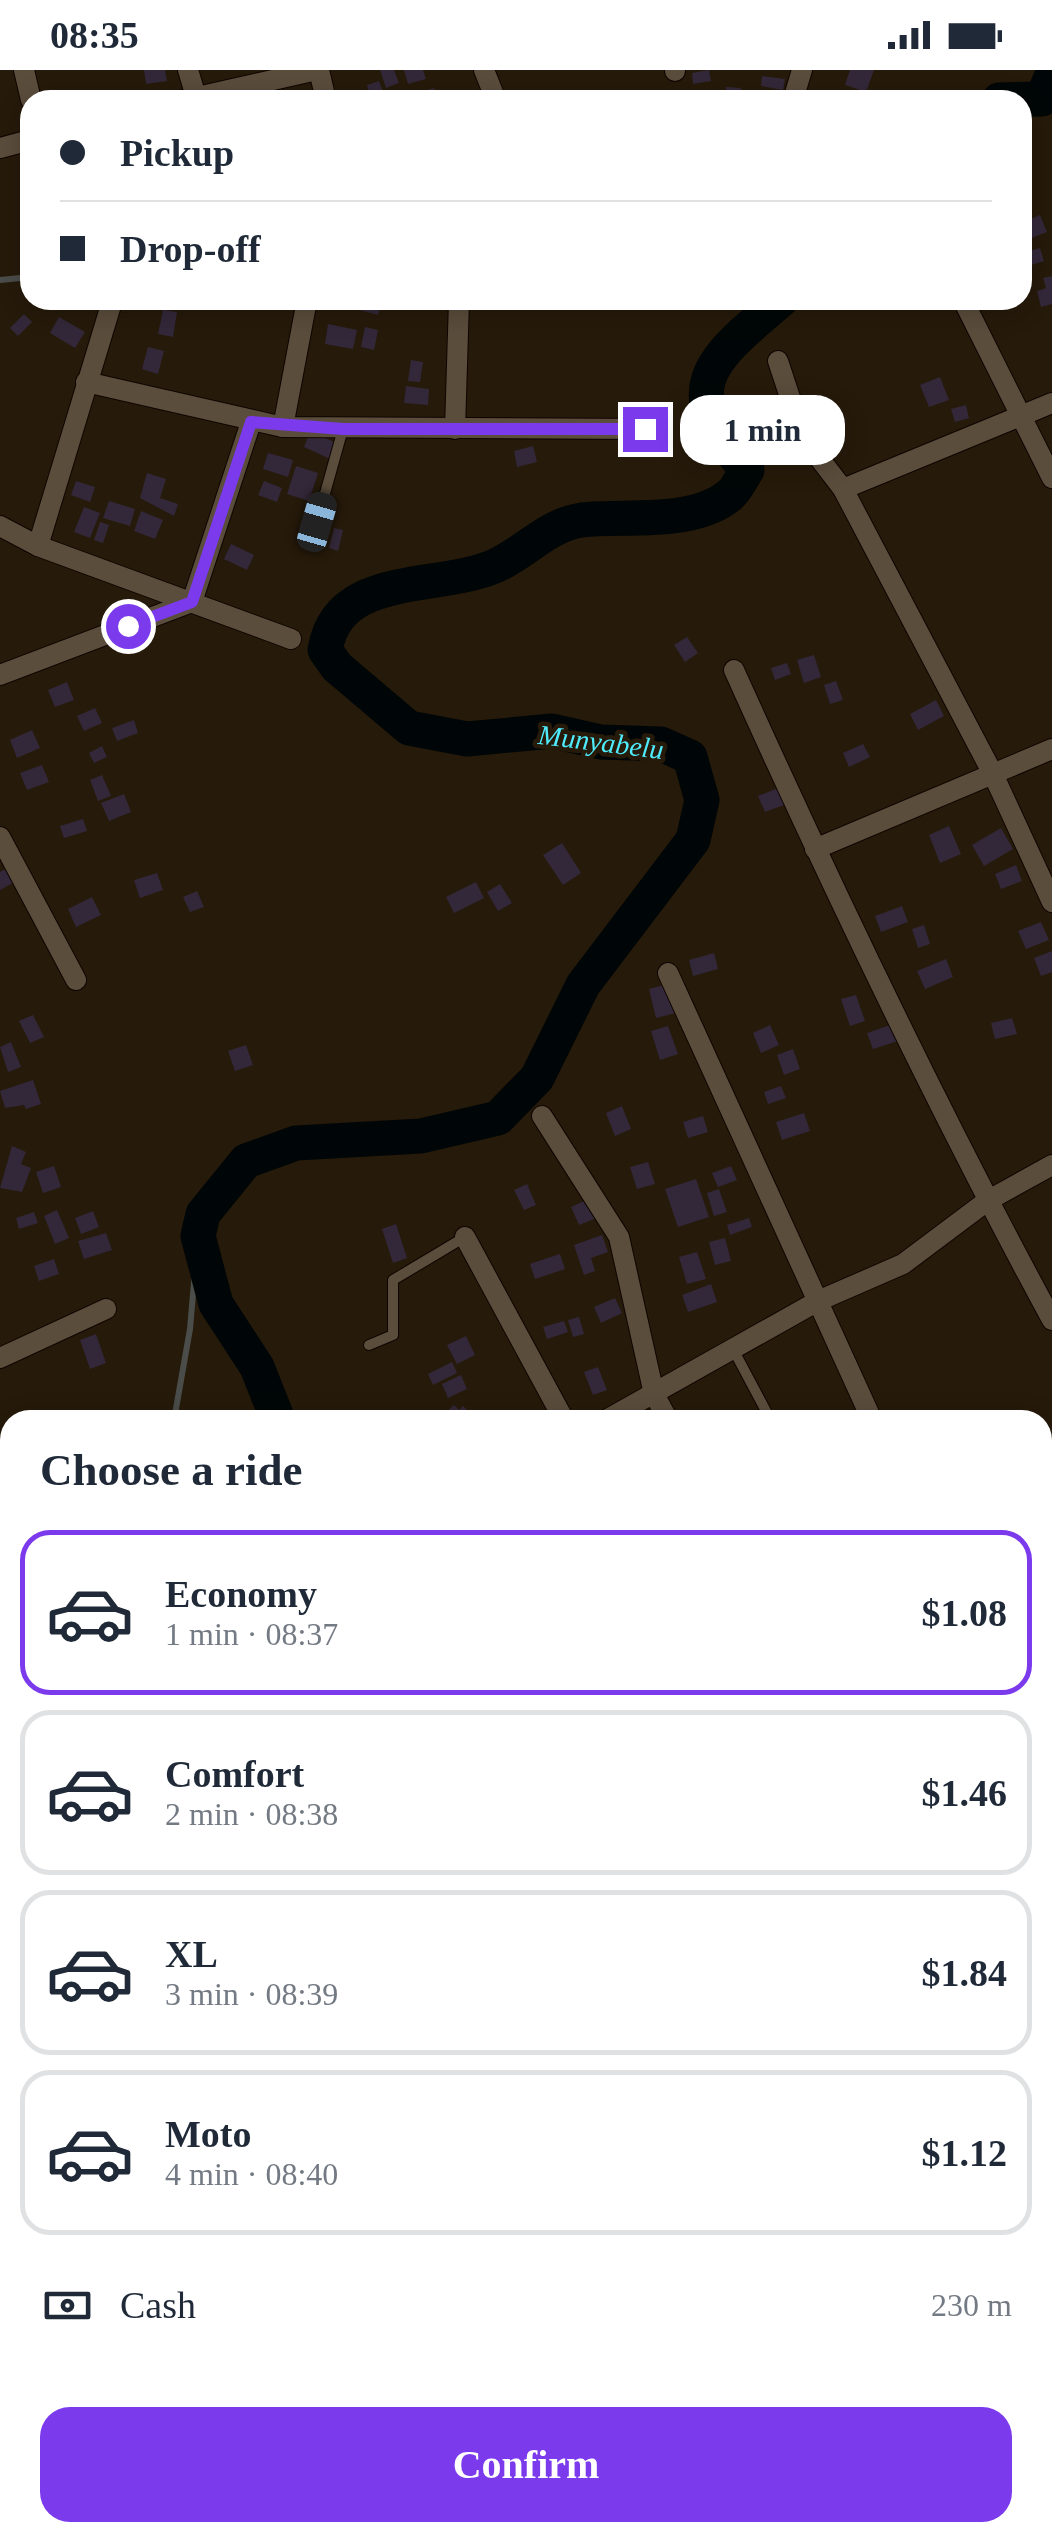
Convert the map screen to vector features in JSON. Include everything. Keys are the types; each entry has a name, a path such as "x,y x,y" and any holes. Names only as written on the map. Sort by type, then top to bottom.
{"street":[{"path":"231,90 318,70"},
{"path":"38,546 109,310"},
{"path":"282,427 304,310"},
{"path":"455,429 459,310"},
{"path":"967,310 1052,478"},
{"path":"778,362 803,438 843,489 993,774 1052,902"},
{"path":"86,382 282,427 645,429"},
{"path":"843,489 1052,403"},
{"path":"192,602 251,422"},
{"path":"0,526 38,546 291,639"},
{"path":"0,675 192,602"},
{"path":"734,670 815,849 987,1201 1052,1320"},
{"path":"815,849 1052,749"},
{"path":"0,837 76,980"},
{"path":"668,973 867,1410"},
{"path":"542,1116 618,1237 654,1394 663,1410"},
{"path":"624,1410 818,1302 903,1264 987,1201 1052,1165"},
{"path":"465,1238 559,1410"},
{"path":"0,1358 106,1310"}],"lane":[{"path":"317,522 343,429"},
{"path":"369,1345 394,1335 394,1280 465,1238"},
{"path":"732,1348 766,1410"}],"building":[{"path":"144,70 165,70 167,81 146,84"},
{"path":"380,70 394,70 399,83 386,88"},
{"path":"404,70 423,70 426,79 408,84"},
{"path":"709,70 711,81 693,84 692,73"},
{"path":"850,70 874,70 867,90 845,85"},
{"path":"762,76 785,79 783,90 761,86"},
{"path":"379,81 382,90 369,90 367,85"},
{"path":"1040,215 1047,232 1032,238 1032,218"},
{"path":"1040,248 1044,261 1032,265 1032,250"},
{"path":"1052,276 1052,304 1041,307 1037,291 1046,288 1043,278"},
{"path":"163,310 177,312 173,337 158,334"},
{"path":"24,314 32,322 18,336 10,328"},
{"path":"59,317 85,332 75,348 50,333"},
{"path":"328,324 357,330 353,349 325,344"},
{"path":"365,327 378,330 374,350 361,347"},
{"path":"148,347 164,351 158,374 142,369"},
{"path":"411,360 423,362 420,382 408,381"},
{"path":"940,377 949,400 929,407 920,385"},
{"path":"406,386 429,389 428,405 404,403"},
{"path":"966,405 969,418 955,422 951,409"},
{"path":"310,432 337,443 330,459 304,447"},
{"path":"533,446 537,462 517,467 514,451"},
{"path":"268,453 293,460 288,477 263,469"},
{"path":"296,466 318,473 309,501 287,494"},
{"path":"147,473 166,479 160,498 178,504 174,516 140,498"},
{"path":"76,481 95,487 90,502 71,495"},
{"path":"264,481 282,488 277,502 258,495"},
{"path":"109,501 135,509 130,526 103,518"},
{"path":"84,507 100,513 90,538 74,532"},
{"path":"141,511 163,520 155,539 134,531"},
{"path":"100,522 109,525 103,543 94,540"},
{"path":"334,528 343,530 338,551 329,548"},
{"path":"231,544 254,555 247,570 224,559"},
{"path":"687,637 698,653 685,662 674,645"},
{"path":"814,655 821,677 804,683 797,660"},
{"path":"787,663 791,674 775,680 771,668"},
{"path":"836,681 843,700 830,704 824,685"},
{"path":"67,682 74,700 55,707 48,690"},
{"path":"936,700 944,716 918,730 910,714"},
{"path":"95,708 102,723 84,731 77,716"},
{"path":"134,720 138,733 117,741 112,728"},
{"path":"32,730 40,748 17,758 10,740"},
{"path":"863,744 870,757 849,767 843,753"},
{"path":"102,746 107,757 94,763 89,753"},
{"path":"42,765 49,782 27,790 20,773"},
{"path":"102,775 111,796 98,801 90,780"},
{"path":"778,788 784,805 765,812 758,796"},
{"path":"124,794 131,812 109,821 101,803"},
{"path":"83,819 87,831 64,838 60,826"},
{"path":"949,826 961,854 940,863 929,835"},
{"path":"1001,828 1013,849 984,866 972,845"},
{"path":"562,843 581,873 563,885 543,855"},
{"path":"1016,865 1022,881 1001,889 995,874"},
{"path":"11,866 18,880 0,890 0,872"},
{"path":"157,873 163,890 140,898 134,880"},
{"path":"476,882 484,898 454,913 446,897"},
{"path":"500,884 512,903 498,911 487,892"},
{"path":"197,891 204,907 190,912 183,897"},
{"path":"92,897 101,915 76,927 68,909"},
{"path":"902,906 908,922 881,932 875,916"},
{"path":"1041,922 1049,940 1026,949 1018,931"},
{"path":"924,925 930,944 918,948 912,929"},
{"path":"1052,951 1052,972 1041,976 1034,958"},
{"path":"714,953 718,969 693,976 689,960"},
{"path":"946,959 953,977 925,989 917,971"},
{"path":"668,984 676,1013 656,1018 649,989"},
{"path":"856,995 865,1021 850,1026 841,999"},
{"path":"33,1015 44,1037 30,1043 19,1021"},
{"path":"1012,1018 1017,1034 995,1039 991,1023"},
{"path":"899,1022 904,1039 873,1049 867,1033"},
{"path":"770,1025 779,1045 761,1053 753,1033"},
{"path":"668,1026 678,1054 660,1060 651,1031"},
{"path":"11,1042 21,1067 8,1072 0,1047"},
{"path":"246,1045 253,1065 235,1071 228,1051"},
{"path":"793,1049 800,1069 784,1075 777,1055"},
{"path":"33,1080 41,1104 26,1109 24,1105 5,1108 0,1091"},
{"path":"781,1086 786,1098 768,1104 764,1092"},
{"path":"622,1106 631,1129 615,1136 606,1113"},
{"path":"804,1113 810,1131 782,1140 776,1122"},
{"path":"703,1116 708,1132 688,1138 683,1122"},
{"path":"12,1146 26,1152 21,1164 31,1168 22,1192 0,1188"},
{"path":"648,1162 655,1184 637,1189 630,1167"},
{"path":"54,1166 61,1187 43,1193 36,1172"},
{"path":"731,1166 737,1180 718,1187 712,1173"},
{"path":"696,1179 709,1217 678,1227 665,1189"},
{"path":"527,1184 536,1205 524,1210 514,1190"},
{"path":"719,1189 727,1212 714,1216 707,1193"},
{"path":"591,1198 599,1217 579,1225 571,1207"},
{"path":"57,1210 69,1238 55,1244 44,1216"},
{"path":"93,1211 99,1227 81,1234 75,1218"},
{"path":"34,1212 38,1223 19,1229 16,1218"},
{"path":"749,1218 752,1227 730,1235 727,1225"},
{"path":"396,1224 407,1258 393,1263 382,1229"},
{"path":"106,1233 112,1250 84,1259 78,1241"},
{"path":"602,1235 608,1252 591,1258 595,1271 584,1275 574,1245"},
{"path":"725,1238 731,1261 715,1265 709,1242"},
{"path":"697,1252 706,1279 687,1284 679,1257"},
{"path":"560,1254 565,1269 535,1279 530,1264"},
{"path":"54,1259 59,1274 39,1281 34,1266"},
{"path":"711,1284 717,1302 688,1312 682,1295"},
{"path":"615,1298 622,1313 601,1323 594,1307"},
{"path":"579,1317 584,1334 573,1337 568,1320"},
{"path":"564,1321 568,1332 547,1339 543,1327"},
{"path":"96,1334 106,1363 90,1369 80,1340"},
{"path":"466,1336 475,1355 457,1364 447,1345"},
{"path":"452,1362 457,1373 433,1385 428,1374"},
{"path":"598,1367 607,1390 593,1395 584,1372"},
{"path":"461,1375 467,1389 448,1398 442,1384"}],"waterway":[{"name":"Munyabelu","path":"1032,99 1042,99 1052,75"},
{"path":"0,280 20,278"},
{"name":"Munyabelu","path":"274,1410 257,1367 216,1304 198,1236 203,1214 246,1161 296,1143 421,1136 498,1118 537,1078 583,985 693,840 702,800 690,757 661,744 601,742 552,731 467,739 409,728 337,667 325,650 334,625 349,607 369,595 495,566 569,523 678,515 715,505 730,495 747,470 724,442 711,417 706,396 709,377 735,341 770,310"},
{"path":"176,1410 190,1329 198,1236"}],"route":[{"path":"128,626 192,602 251,422 343,429 645,429"}]}
